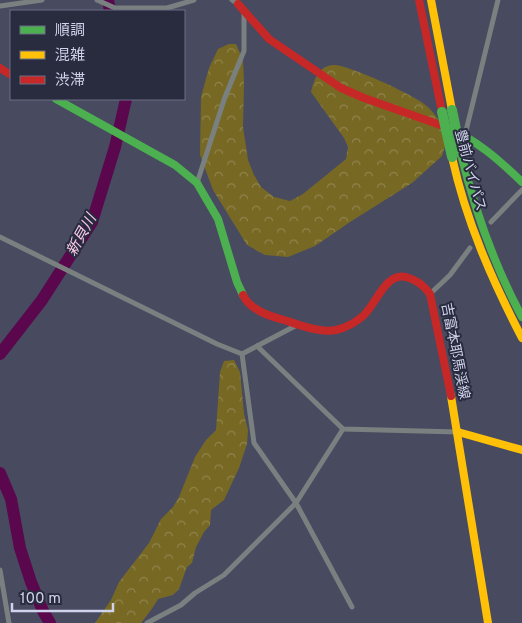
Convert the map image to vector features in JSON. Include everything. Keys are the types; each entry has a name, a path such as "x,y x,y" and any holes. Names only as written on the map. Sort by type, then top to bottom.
{"main road":[{"name":"豊前バイパス","path":"419,0 457,155 493,258 522,317"},
{"name":"豊前バイパス","path":"431,0 447,111"},
{"path":"238,4 269,39 341,88 465,135 499,160 522,182"},
{"name":"吉富本耶馬渓線","path":"58,100 175,164 197,183 218,219 237,282 244,298 255,308 267,315 313,329 336,330 349,325 364,315 389,281 402,276 423,285 430,294 458,432 488,623"},
{"name":"豊前バイパス","path":"457,155 456,178 485,261 506,309 522,338"},
{"path":"458,432 522,450"}],"street":[{"path":"0,6 42,0"},
{"path":"99,1 115,8 167,8 194,0"},
{"path":"465,135 498,0"},
{"path":"197,183 225,97 244,51 238,4"},
{"path":"491,222 522,190"},
{"path":"0,236 217,344 242,354 297,325"},
{"path":"430,294 450,275 470,248"},
{"path":"257,346 342,429 458,432"},
{"path":"242,354 254,443 296,504 352,607"},
{"path":"148,623 224,576 296,504 342,429"},
{"path":"0,570 9,623"}],"green space":[{"path":"229,44 236,44 243,60 243,127 248,160 261,187 274,197 290,201 303,194 346,159 348,147 344,138 311,92 318,74 329,66 342,66 367,75 411,96 428,107 449,134 442,156 412,183 315,246 288,257 265,255 247,245 213,190 200,155 201,97 209,68 218,49"},
{"path":"234,360 240,372 244,414 248,430 247,444 239,468 224,500 211,510 210,525 196,547 192,563 187,567 179,589 173,595 158,599 141,623 95,623 111,600 119,582 149,543 161,519 173,507 195,457 206,440 216,430 220,372 224,361"}],"waterway":[{"name":"新貝川","path":"108,0 110,10"},
{"name":"新貝川","path":"0,354 42,300 92,222 115,147 126,100"},
{"name":"新貝川","path":"0,473 11,499 20,548 31,582 50,623"}],"traffic: fast":[{"path":"58,100 175,165 197,183 218,219 237,282 243,295"},
{"path":"452,110 461,154"},
{"path":"442,112 452,157"},
{"path":"446,127 478,144 522,182"},
{"path":"461,154 472,196 486,237 522,317"}],"traffic: slow":[{"path":"431,0 452,110"},
{"path":"452,157 472,227 500,294 522,338"},
{"path":"451,396 488,623"},
{"path":"458,432 522,450"}],"traffic: jam":[{"path":"419,0 442,112"},
{"path":"238,4 269,39 341,88 446,127"},
{"path":"0,68 10,74"},
{"path":"243,295 250,305 266,314 310,328 330,331 354,323 363,316 392,279 406,277 413,280 422,285 430,294 451,396"}]}
